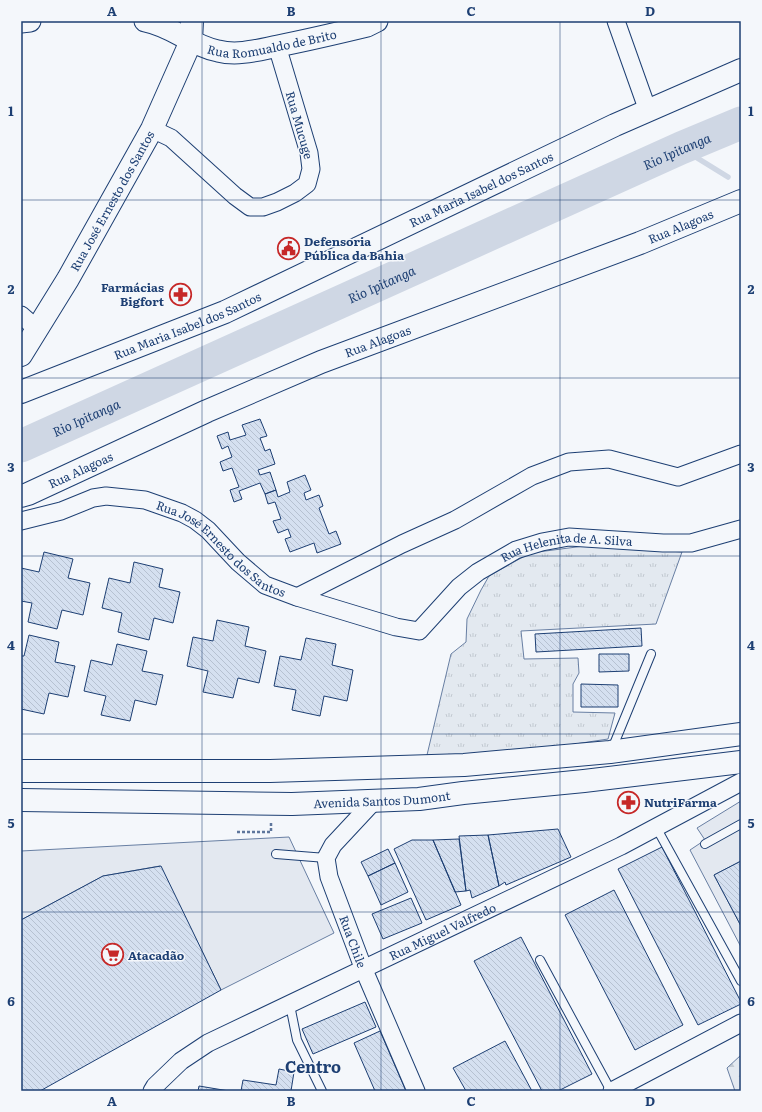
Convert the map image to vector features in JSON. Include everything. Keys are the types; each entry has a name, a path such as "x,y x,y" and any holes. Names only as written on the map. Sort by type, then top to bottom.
{"main road":[{"name":"Rua José Ernesto dos Santos","path":"21,355 68,279 152,129 191,31"},
{"name":"Rua Maria Isabel dos Santos","path":"21,392 225,312 587,138 741,70"},
{"name":"Rua Alagoas","path":"21,496 207,411 321,362 640,243 741,200"},
{"path":"21,771 270,771 464,766 610,752 741,734"},
{"name":"Avenida Santos Dumont","path":"21,800 292,804 419,799 741,762"}],"street":[{"path":"21,22 30,21"},
{"name":"Rua Romualdo de Brito","path":"145,21 155,23 174,31 191,31 204,48 219,52 236,53 252,52 302,42 367,26 377,21"},
{"path":"616,21 648,111"},
{"name":"Rua Mucuge","path":"152,129 171,138 235,196 250,206 263,207 295,193 307,184 311,169 309,153 277,46"},
{"path":"21,315 37,329"},
{"path":"297,597 402,544 455,520 532,476 569,462 609,459 678,477 741,454"},
{"name":"Rua José Ernesto dos Santos","path":"21,521 61,510 93,498 120,497 145,500 182,513 195,520 208,530 238,562 265,585 297,597 396,627 419,631"},
{"name":"Rua Helenita de A. Silva","path":"419,631 459,587 478,572 516,550 542,542 569,538 691,543 741,529"},
{"name":"Rua Miguel Valfredo","path":"152,1091 155,1086 181,1060 208,1043 364,970 614,849 741,782"},
{"path":"326,858 333,845 374,801"},
{"name":"Rua Chile","path":"326,858 328,877 364,970 416,1091"},
{"path":"612,1091 741,1023"}],"lane":[{"path":"610,752 651,654"},
{"path":"705,844 741,824"},
{"path":"656,827 741,981"},
{"path":"276,854 326,858"},
{"path":"540,960 612,1091"},
{"path":"290,1004 297,1040 322,1091"}],"path":[{"path":"236,832 271,832"}],"green space":[{"path":"592,545 682,552 656,624 521,631 524,659 578,658 579,673 573,684 573,712 615,713 608,739 496,756 427,755 451,654 466,642 467,619 489,576 530,553"},
{"path":"741,1055 741,1091 735,1091 727,1068"}],"shaded area":[{"path":"741,801 741,861 714,875 741,926 741,947 690,850 705,840 697,828"},
{"path":"289,837 334,933 221,990 160,866 103,876 21,920 21,851"}],"building":[{"path":"260,419 267,436 260,438 265,451 270,449 275,464 258,470 260,475 270,472 276,490 265,494 260,483 239,491 242,499 234,502 230,490 239,487 232,468 223,471 220,462 232,457 228,446 222,449 217,436 228,432 230,440 246,435 242,425"},
{"path":"305,475 311,490 304,493 306,500 319,495 323,506 319,508 329,534 336,531 341,544 317,553 314,543 290,552 285,539 291,537 288,529 278,533 273,521 281,519 275,502 268,504 265,494 276,490 278,497 290,492 287,482"},
{"path":"44,552 73,559 68,578 90,583 83,615 62,610 57,629 28,622 32,603 21,601 21,568 39,572"},
{"path":"134,562 163,569 159,587 180,592 173,623 154,618 149,640 118,632 122,613 102,608 109,578 130,583"},
{"path":"217,620 249,627 245,646 266,651 259,683 238,678 233,698 203,692 208,671 187,666 193,637 213,641"},
{"path":"641,628 642,646 536,652 535,634"},
{"path":"29,635 59,642 55,662 75,666 68,697 49,693 44,714 21,709 21,656 24,656"},
{"path":"306,638 336,644 332,665 353,670 347,701 324,696 320,716 292,710 296,690 274,686 280,656 301,660"},
{"path":"117,644 147,651 142,671 163,675 156,705 135,700 130,721 101,715 106,696 84,691 91,660 112,665"},
{"path":"599,654 629,654 629,671 599,672"},
{"path":"581,684 618,685 618,707 581,707"},
{"path":"558,829 571,857 506,885 505,882 499,886 488,835"},
{"path":"488,835 499,886 472,898 470,890 466,891 459,836"},
{"path":"459,839 466,891 455,892 433,840"},
{"path":"412,840 433,840 461,905 426,920 394,849"},
{"path":"662,847 741,1002 741,1004 698,1025 618,869"},
{"path":"388,849 395,863 368,876 361,862"},
{"path":"741,861 741,926 714,875"},
{"path":"395,863 408,892 381,905 368,876"},
{"name":"Atacadão","path":"161,866 221,990 40,1091 21,1091 21,920 103,876"},
{"path":"614,890 683,1025 635,1050 565,915"},
{"path":"411,898 422,923 383,939 372,914"},
{"path":"521,937 592,1074 558,1091 542,1091 474,961"},
{"path":"365,1002 376,1027 313,1054 302,1029"},
{"path":"380,1031 406,1091 375,1091 354,1043"},
{"path":"505,1041 532,1091 466,1091 453,1068"},
{"path":"279,1069 294,1072 291,1091 241,1091 243,1080 276,1085"},
{"path":"199,1086 229,1091 198,1091"}],"waterway":[{"name":"Rio Ipitanga","path":"21,446 681,148 741,123"},
{"path":"681,148 728,177"}],"place":[{"name":"Defensoria Pública da Bahia","path":"289,248"},
{"name":"Farmácias Bigfort","path":"180,294"},
{"name":"NutriFarma","path":"628,802"},
{"name":"Atacadão","path":"113,955"}],"district":[{"name":"Centro","path":"313,1066"}]}
